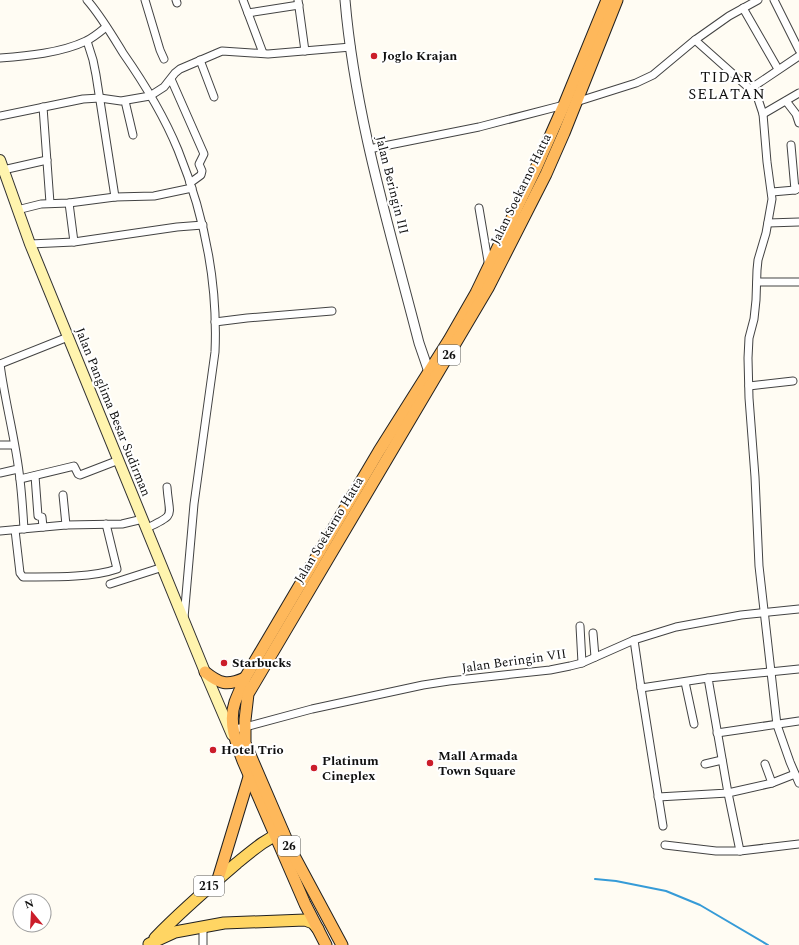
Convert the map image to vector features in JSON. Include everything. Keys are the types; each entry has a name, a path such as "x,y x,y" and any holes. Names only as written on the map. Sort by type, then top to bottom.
{"highway":[{"name":"Jalan Soekarno Hatta","path":"431,377 464,315 537,166 607,0"},
{"name":"Jalan Soekarno Hatta","path":"248,694 383,445 476,310 509,248 546,174 617,0"},
{"name":"Jalan Soekarno Hatta","path":"245,678 319,564"},
{"path":"205,672 215,680 222,683 234,682 245,678"},
{"name":"26","path":"245,678 234,703 232,716 237,729 249,777 279,834 342,945"},
{"name":"26","path":"237,729 248,694"},
{"name":"26","path":"240,743 279,834 310,913 326,945"},
{"name":"215","path":"218,879 249,777"}],"main road":[{"name":"Jalan Panglima Besar Sudirman","path":"0,160 30,244 216,696"},
{"path":"216,696 226,702 240,703 248,694"},
{"path":"216,696 237,729 240,743"},
{"path":"216,696 232,716"},
{"name":"215","path":"148,944 218,879 264,842 279,834"},
{"path":"294,919 303,917 310,913 315,906 313,892"},
{"path":"181,912 184,923 198,927"},
{"name":"215","path":"148,944 175,932 224,923 294,919 305,920 313,922 320,932"}],"street":[{"path":"87,0 150,96 173,139 191,186 203,225 208,255 215,322 215,352 194,504 184,620"},
{"path":"145,0 164,59"},
{"path":"243,0 263,53"},
{"name":"Jalan Beringin III","path":"345,0 356,82 369,149 419,343 431,377"},
{"path":"576,102 636,83 653,75 695,40 743,8 758,0"},
{"path":"774,0 799,50"},
{"path":"248,13 298,2 305,50"},
{"path":"743,8 778,69"},
{"path":"0,58 42,53 64,48 87,41 106,27"},
{"path":"695,40 750,89 758,99 763,114 767,162 772,192 766,233 758,260 754,319 749,338 748,358 755,477 758,566 774,671 780,724 799,783"},
{"path":"87,41 93,60 100,98 114,197"},
{"path":"0,116 83,98 100,98 125,101 150,96 161,90 180,69 222,51 263,53 351,47"},
{"path":"750,89 799,56"},
{"path":"200,60 214,97"},
{"path":"17,210 50,203 69,203 114,197 154,196 191,186 201,175 202,171 199,162 204,155 171,79"},
{"path":"763,114 799,93"},
{"path":"125,101 133,135"},
{"path":"786,101 796,114 799,123"},
{"path":"369,149 479,127 564,105"},
{"path":"43,107 50,203"},
{"path":"772,192 797,189 790,145"},
{"path":"3,170 47,160"},
{"path":"69,203 74,242"},
{"path":"479,208 488,267"},
{"path":"768,223 799,222"},
{"path":"30,244 74,242 177,227 203,225"},
{"path":"757,282 799,282"},
{"path":"215,322 332,311"},
{"path":"24,529 20,479 2,393 0,364 68,337"},
{"path":"749,386 793,381"},
{"path":"0,445 14,445"},
{"path":"20,479 74,466 80,475 119,460"},
{"path":"0,473 18,469"},
{"path":"35,476 38,515 42,517 43,527"},
{"path":"0,531 66,525 145,523 165,519 169,516 170,510 167,487"},
{"path":"63,495 66,525"},
{"path":"15,530 21,576 58,577 117,569 106,524"},
{"path":"110,584 163,567"},
{"name":"Jalan Beringin VII","path":"237,729 312,709 423,685 550,670 582,663 634,640 676,626 799,609"},
{"path":"580,626 582,663"},
{"path":"593,633 595,657"},
{"path":"634,640 663,826"},
{"path":"641,688 708,678 799,669"},
{"path":"708,678 728,793 740,851"},
{"path":"685,682 694,724"},
{"path":"718,733 799,721"},
{"path":"705,764 722,760"},
{"path":"765,764 772,783"},
{"path":"658,797 728,793 772,783 795,774"},
{"path":"666,845 716,851 740,851 799,844"},
{"path":"198,927 204,945"}],"waterway":[{"path":"595,879 616,881 666,891 700,905 768,945"}],"place":[{"name":"Joglo Krajan","path":"374,56"},
{"name":"Starbucks","path":"224,663"},
{"name":"Hotel Trio","path":"213,750"},
{"name":"Mall Armada Town Square","path":"430,763"},
{"name":"Platinum Cineplex","path":"314,768"}],"district":[{"name":"TIDAR SELATAN","path":"727,86"}]}
